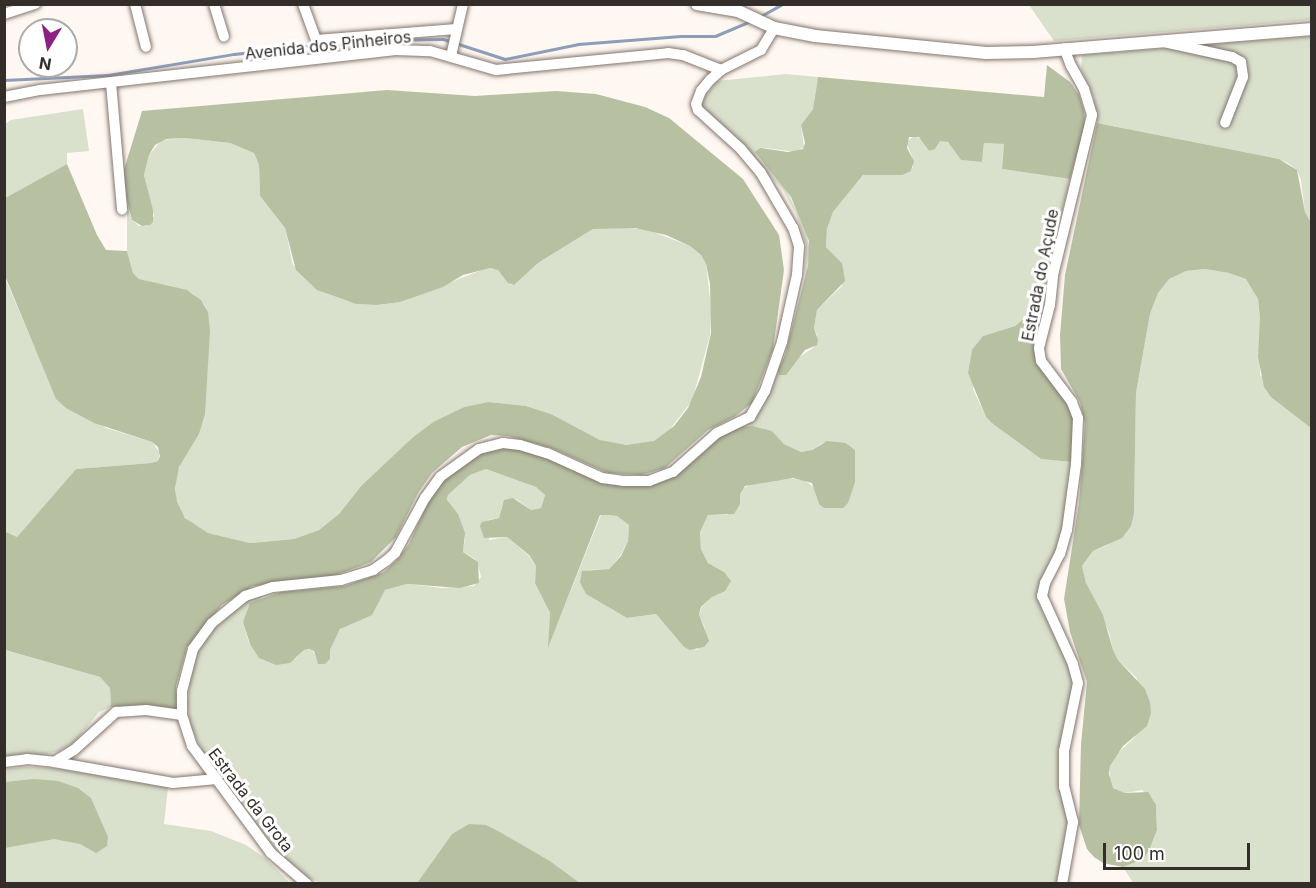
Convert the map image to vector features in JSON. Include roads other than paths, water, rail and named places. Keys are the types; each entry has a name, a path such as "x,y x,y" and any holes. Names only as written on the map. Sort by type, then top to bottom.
{"street":[{"path":"4,14 19,7 34,4"},
{"path":"135,4 146,47"},
{"path":"214,4 224,36"},
{"path":"303,4 316,40 456,32"},
{"path":"451,53 463,4"},
{"path":"697,4 740,9 771,27 826,38 941,50 1009,53 1311,29"},
{"path":"722,70 761,50 771,27"},
{"path":"1164,42 1232,57 1241,62 1243,77 1225,123"},
{"name":"Estrada do Açude","path":"1062,884 1073,822 1064,787 1064,751 1078,682 1073,664 1042,596 1045,584 1060,554 1067,530 1076,464 1078,418 1072,402 1041,360 1039,348 1050,305 1053,275 1092,115 1084,89 1071,66 1065,48"},
{"name":"Avenida dos Pinheiros","path":"4,97 40,90 396,50 451,53 496,70 668,53 683,55 722,70"},
{"name":"Estrada da Grota","path":"307,884 271,853 192,746 182,714 182,691 188,659 200,638 228,608 244,596 256,591 341,580 373,570 395,553 425,498 440,477 480,449 503,443 520,445 547,453 602,478 623,482 649,481 673,472 717,433 745,420 754,411 770,380 782,342 797,275 799,246 793,228 761,173 741,149 696,108 701,91 722,70"},
{"path":"111,83 122,210"},
{"path":"54,762 75,750 116,712 147,710 182,714"},
{"path":"4,762 27,759 54,762 164,782 217,779"}],"waterway":[{"path":"759,17 782,4"},
{"path":"385,40 443,39 505,59 578,44 681,36 715,36 751,21"},
{"path":"4,80 108,75 234,54 316,45"}]}
